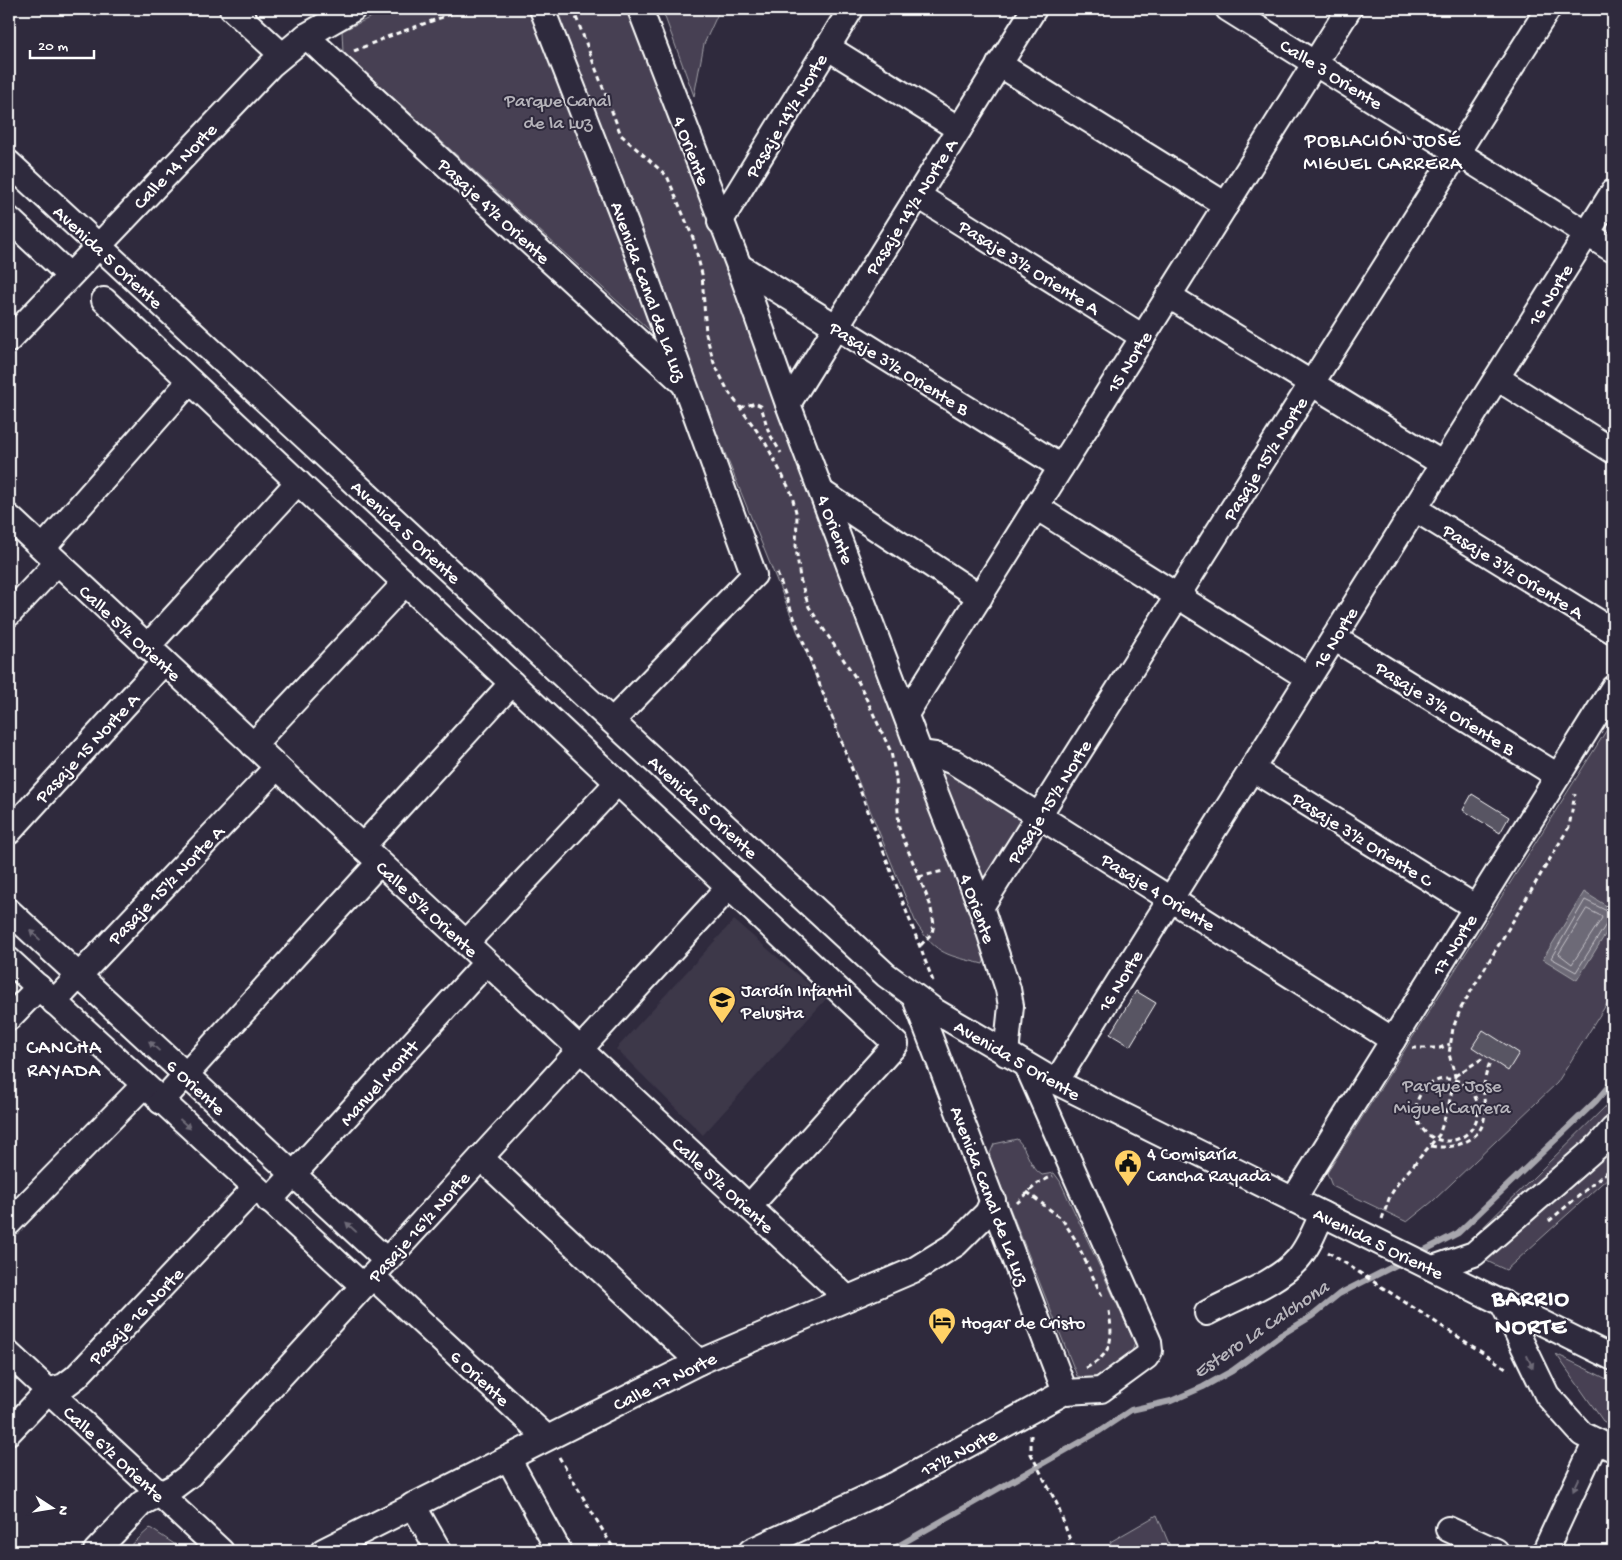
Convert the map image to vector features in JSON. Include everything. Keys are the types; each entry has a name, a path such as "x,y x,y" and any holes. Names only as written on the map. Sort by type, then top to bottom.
{"street":[{"path":"232,9 282,55"},
{"name":"Calle 14 Norte","path":"9,340 97,245 282,55 306,36 353,9"},
{"name":"Avenida Canal de La Luz","path":"542,9 633,242 754,575 612,721"},
{"name":"4 Oriente","path":"640,9 720,222 739,266 788,404 980,908 1008,989 1010,1006 1006,1054"},
{"name":"Pasaje 14½ Norte","path":"720,222 851,9"},
{"name":"Pasaje 14½ Norte A","path":"788,404 834,326 1034,9"},
{"name":"Calle 3 Oriente","path":"1228,9 1613,250"},
{"name":"15 Norte","path":"906,714 1350,9"},
{"name":"Pasaje 15½ Norte","path":"980,908 1548,9"},
{"name":"Pasaje 4½ Oriente","path":"306,36 685,384"},
{"path":"827,47 959,129"},
{"path":"999,64 1226,206"},
{"name":"Avenida 5 Oriente","path":"9,163 872,961 915,998 1006,1054 1056,1082 1613,1358"},
{"name":"16 Norte","path":"1056,1082 1613,192"},
{"name":"Pasaje 3½ Oriente A","path":"917,195 1143,337"},
{"path":"9,219 70,275"},
{"name":"Pasaje 3½ Oriente B","path":"739,266 1061,467"},
{"path":"1169,296 1443,464"},
{"path":"104,300 896,1044 748,1207"},
{"path":"1496,378 1613,451"},
{"path":"9,614 50,555 190,381"},
{"name":"Pasaje 15 Norte A","path":"9,832 298,482"},
{"path":"823,493 980,597"},
{"path":"1036,507 1308,678"},
{"name":"Pasaje 3½ Oriente A","path":"1415,509 1613,631"},
{"name":"Calle 5½ Oriente","path":"9,516 847,1298"},
{"path":"253,745 405,583"},
{"name":"Pasaje 3½ Oriente B","path":"1334,638 1558,776"},
{"path":"362,847 512,683"},
{"name":"17 Norte","path":"1294,1200 1613,688"},
{"name":"Pasaje 4 Oriente","path":"920,753 935,754 954,762 1393,1040"},
{"name":"Pasaje 15½ Norte A","path":"46,994 78,975 276,767"},
{"name":"Pasaje 3½ Oriente C","path":"1252,769 1475,907"},
{"path":"466,944 618,782"},
{"path":"161,1102 379,863"},
{"name":"Pasaje 16½ Norte","path":"96,1551 142,1503 174,1487 190,1475 729,887"},
{"name":"6 Oriente","path":"9,911 294,1175 374,1274 546,1437"},
{"name":"6 Oriente","path":"9,960 262,1194 374,1274"},
{"name":"Manuel Montt","path":"262,1194 294,1175 486,963"},
{"path":"9,1018 46,994"},
{"name":"Avenida Canal de La Luz","path":"915,998 1063,1387"},
{"path":"1027,1066 1072,1168"},
{"path":"9,1223 144,1085"},
{"path":"1433,1268 1474,1254 1599,1145 1613,1128"},
{"path":"481,1158 699,1362"},
{"name":"17½ Norte","path":"751,1551 894,1485 1063,1387 1101,1390 1146,1357 1150,1351 1149,1342 1072,1168"},
{"name":"Pasaje 16 Norte","path":"9,1432 48,1391 64,1386 76,1377 262,1194"},
{"name":"Calle 17 Norte","path":"322,1551 546,1437 699,1362 936,1258 972,1229 987,1213 993,1200"},
{"path":"1207,1313 1282,1273 1297,1259 1310,1241 1322,1214"},
{"path":"1502,1302 1547,1395 1570,1423 1582,1434 1605,1445 1545,1551"},
{"name":"Calle 6½ Oriente","path":"9,1354 221,1551"},
{"path":"508,1458 559,1551"},
{"path":"413,1505 439,1551"},
{"path":"1448,1529 1496,1551"}],"path":[{"path":"333,61 387,37 465,9"},
{"path":"572,9 621,135 667,176 693,238 702,274 706,334 714,364 728,391 766,442 791,492 797,516 796,547 800,579 809,607 859,683 891,752 896,778 899,828 930,904 934,924 932,934 920,946"},
{"path":"1371,1238 1382,1220 1390,1196 1398,1183 1436,1139 1448,1108 1454,1078 1449,1054 1453,1028 1461,1008 1569,827 1578,787"},
{"path":"1393,1040 1419,1050 1440,1048 1451,1044"},
{"path":"1454,1078 1466,1084 1473,1092 1477,1101 1476,1121 1463,1137 1453,1141 1436,1139 1424,1131 1418,1121 1416,1111 1417,1100 1429,1084 1438,1080 1454,1078 1483,1058"},
{"path":"1431,1146 1440,1148 1460,1144 1476,1134 1483,1125 1485,1116 1484,1089 1490,1062"},
{"path":"1002,1224 1027,1192 1038,1184 1072,1168"},
{"path":"1027,1192 1062,1219 1075,1239 1105,1301"},
{"path":"1339,1260 1515,1374"},
{"path":"1063,1387 1098,1362 1107,1353 1112,1327 1108,1308"},
{"path":"546,1437 615,1551"},
{"path":"1031,1454 1057,1504 1074,1551"}],"shaded area":[{"name":"Jardín Infantil Pelusita","path":"734,920 826,999 703,1135 616,1049"}],"green space":[{"name":"Parque Canal de la Luz","path":"388,9 628,9 986,955 983,964 952,956 937,948 923,934 916,923 690,367 343,52 342,31"},
{"path":"662,9 720,9 704,44 694,96"},
{"name":"Parque Jose Miguel Carrera","path":"1613,720 1613,994 1557,1083 1433,1201 1407,1222 1332,1186 1327,1173"},
{"path":"943,765 1025,817 981,888 938,772"},
{"path":"1613,1099 1613,1178 1610,1176 1506,1270 1461,1249"},
{"path":"1017,1139 1038,1172 1042,1175 1054,1173 1060,1181 1135,1343 1131,1354 1092,1379 1077,1376 989,1156 994,1144"},
{"path":"1556,1354 1613,1382 1613,1426 1603,1421"},
{"path":"1157,1515 1172,1551 1114,1551 1110,1542"},
{"path":"150,1528 185,1551 125,1551"}],"water":[{"path":"1584,892 1613,910 1613,922 1577,980 1543,959"}],"building":[{"path":"1472,794 1509,817 1500,833 1463,810"},
{"path":"1136,991 1156,1003 1130,1046 1110,1034"},
{"path":"1483,1030 1519,1053 1508,1071 1472,1047"}],"waterway":[{"name":"Estero La Calchona","path":"1417,1254 1458,1233 1596,1101 1613,1081"},
{"name":"Estero La Calchona","path":"889,1551 1098,1432 1131,1410 1171,1401 1203,1387 1232,1371 1281,1335 1312,1316 1339,1294 1404,1261"}],"place":[{"name":"Jardín Infantil Pelusita","path":"722,1024"},
{"name":"4 Comisaría Cancha Rayada","path":"1128,1187"},
{"name":"Hogar de Cristo","path":"942,1345"}],"district":[{"name":"POBLACIÓN JOSÉ MIGUEL CARRERA","path":"1383,150"},
{"name":"CANCHA RAYADA","path":"64,1058"},
{"name":"BARRIO NORTE","path":"1531,1311"}]}
